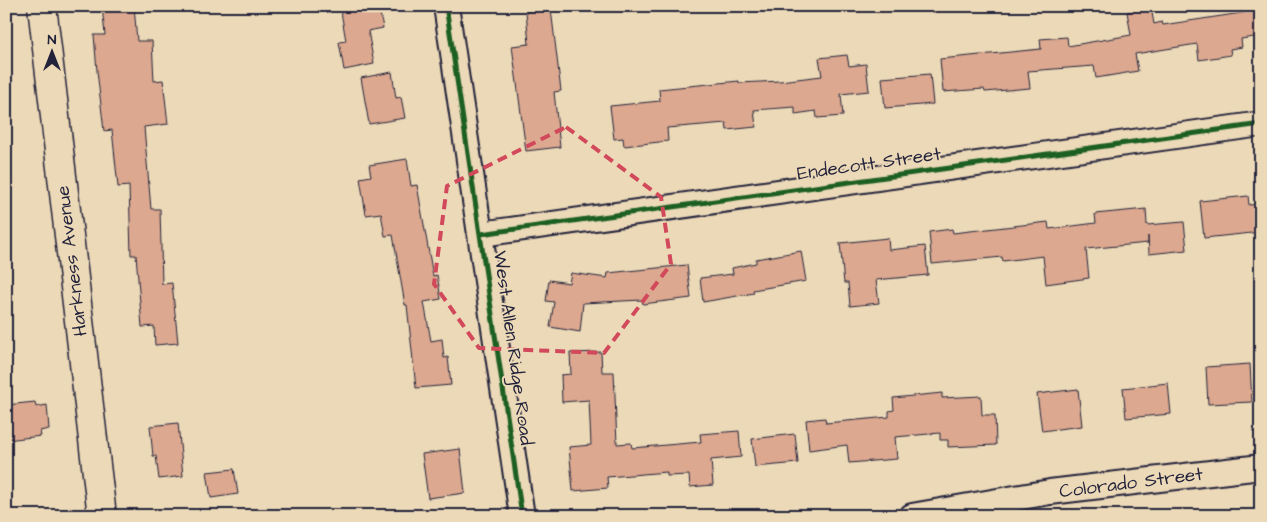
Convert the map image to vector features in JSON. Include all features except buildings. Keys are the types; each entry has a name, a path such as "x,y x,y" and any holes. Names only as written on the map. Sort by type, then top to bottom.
{"main road":[{"name":"Harkness Avenue","path":"42,6 102,516"}],"street":[{"name":"West Allen Ridge Road","path":"446,6 522,516"},
{"name":"Endecott Street","path":"481,234 1261,124"},
{"name":"Colorado Street","path":"912,516 1050,492 1261,467"}],"highlighted area":[{"path":"566,127 661,197 671,264 604,353 479,348 434,284 447,186"}],"cycle path":[{"path":"446,6 522,516"},
{"path":"481,234 1261,124"}]}
